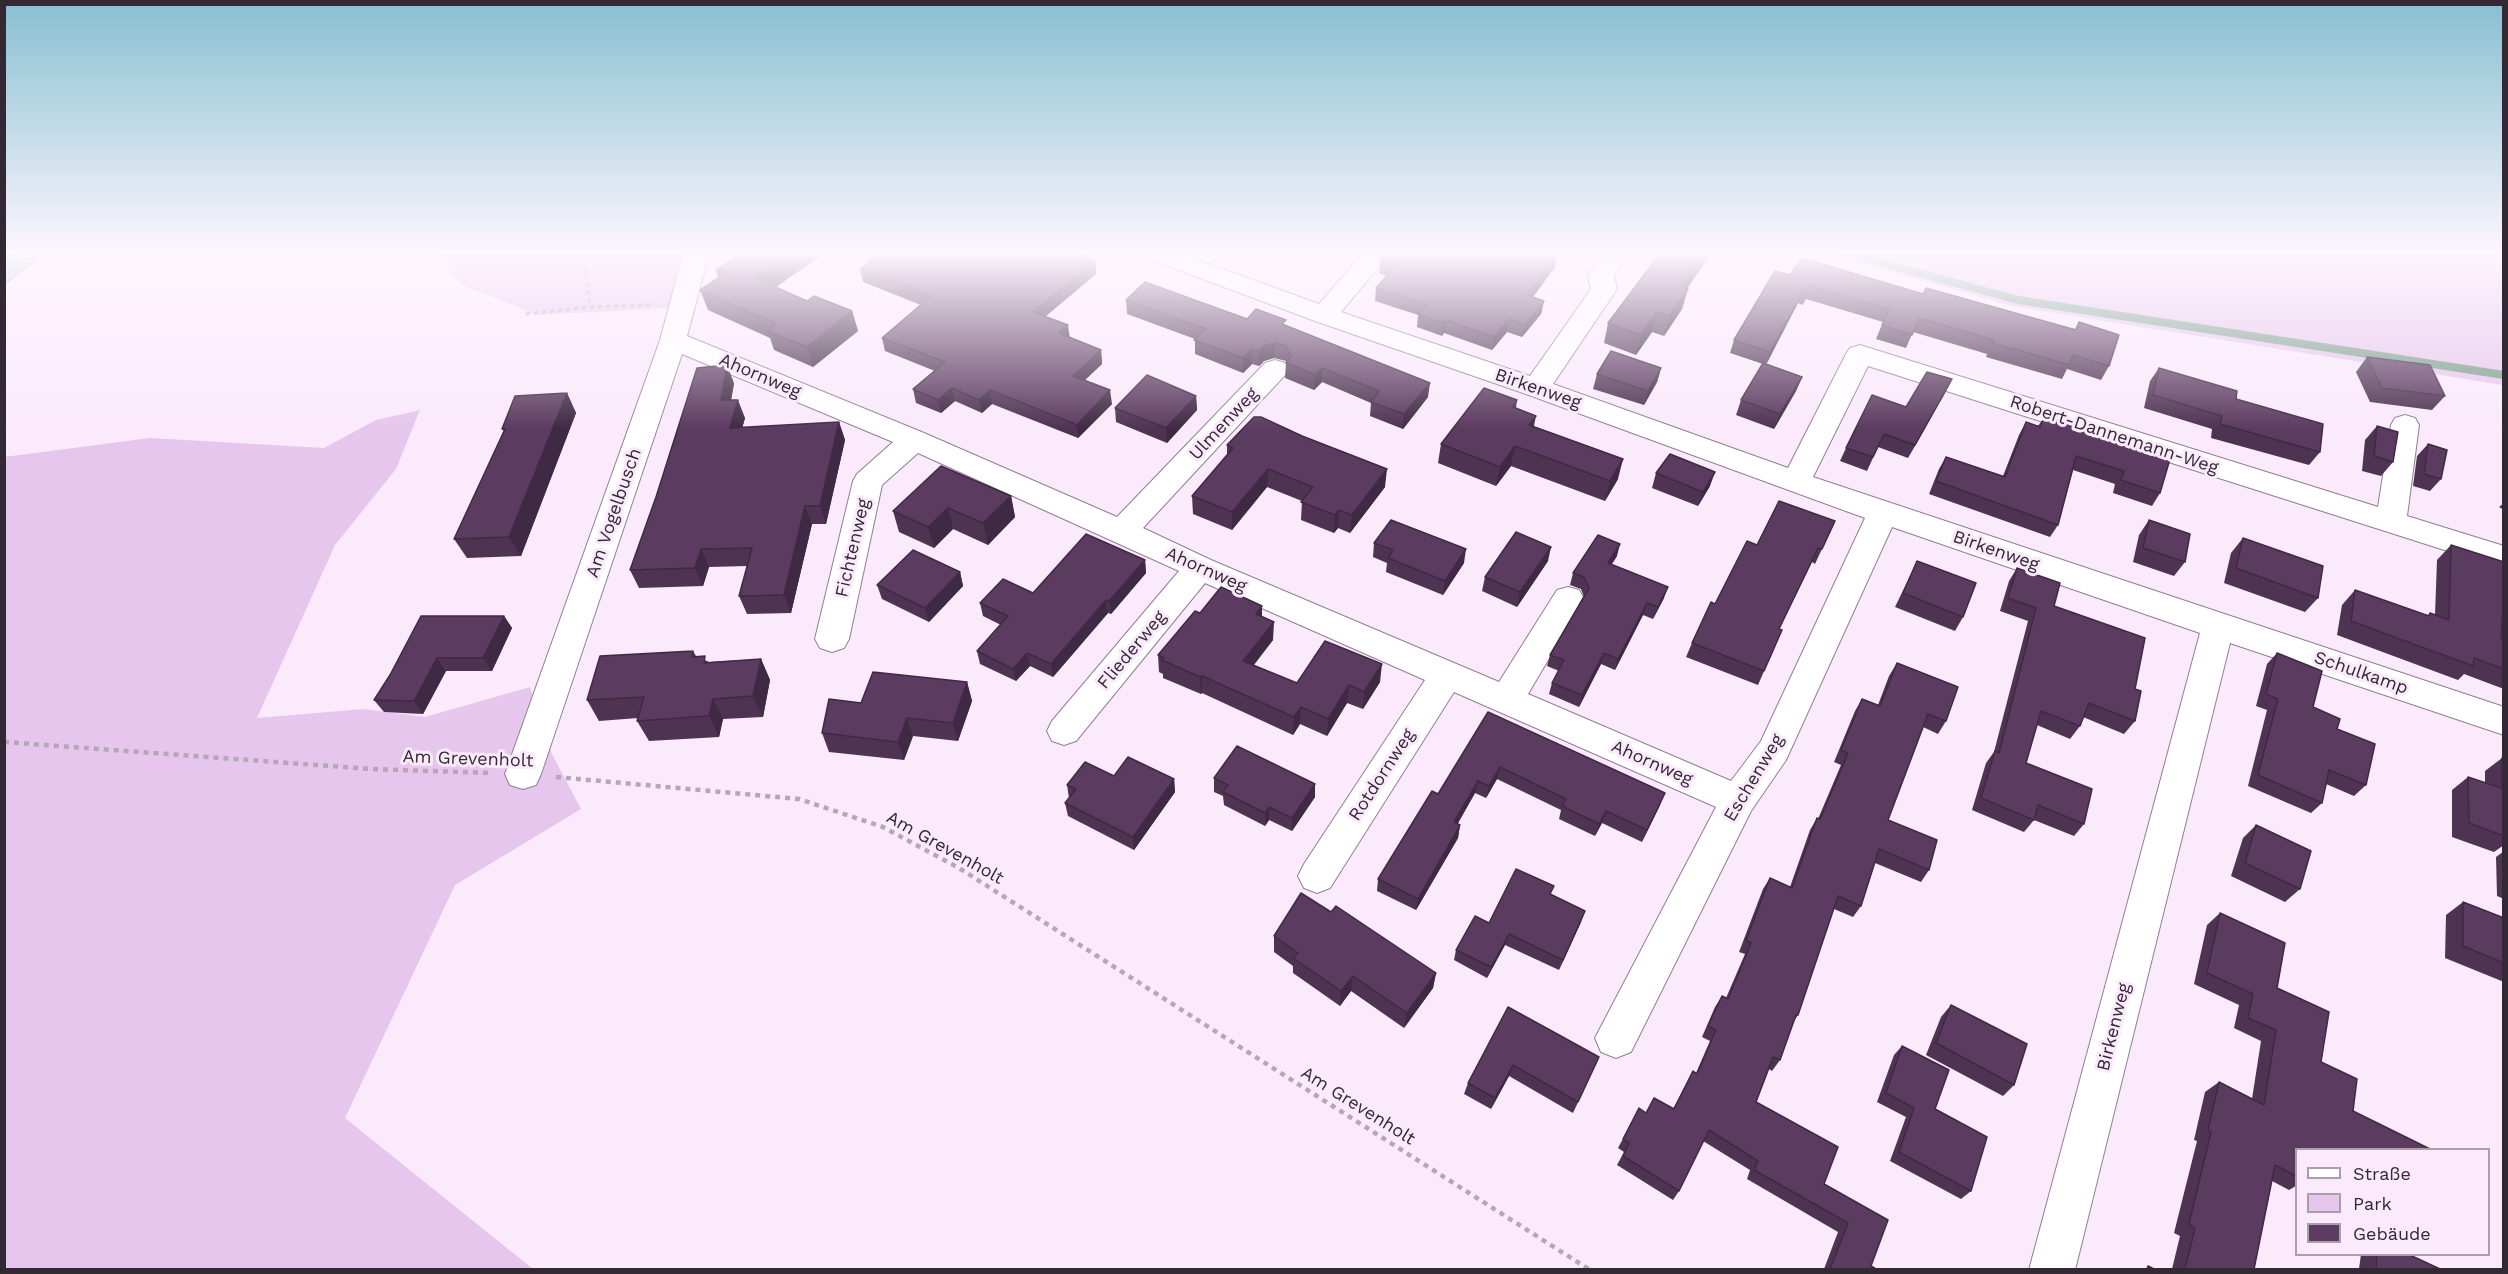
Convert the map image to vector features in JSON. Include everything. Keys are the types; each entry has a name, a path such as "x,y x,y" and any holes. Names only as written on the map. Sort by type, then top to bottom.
{"street":[{"name":"Am Vogelbusch","path":"523,774 673,340 681,310"},
{"name":"Birkenweg","path":"1312,310 1536,388 1883,513 2218,626 2052,1269"},
{"path":"1324,315 1328,310"},
{"path":"1536,388 1589,310"},
{"name":"Ahornweg","path":"673,340 914,440 1122,531 1200,568 1738,800"},
{"name":"Robert-Dannemann-Weg","path":"1795,482 1860,354 2504,558"},
{"name":"Ulmenweg","path":"1122,531 1275,369"},
{"path":"2391,523 2405,425"},
{"name":"Fichtenweg","path":"832,639 868,481 914,440"},
{"name":"Eschenweg","path":"1616,1038 1738,800 1774,750 1883,513"},
{"name":"Fliederweg","path":"1064,731 1200,568"},
{"path":"1507,699 1568,599"},
{"name":"Schulkamp","path":"2218,626 2504,721"},
{"name":"Rotdornweg","path":"1317,876 1448,674"}],"path":[{"path":"526,314 558,310"},
{"name":"Am Grevenholt","path":"4,742 370,769 523,774 799,799 883,827 959,868 1590,1269"}],"green space":[{"path":"526,310 624,310 537,315"},
{"path":"2039,310 2503,310 2503,385"},
{"path":"420,410 396,469 335,545 257,718 364,709 425,717 530,687 552,754 581,809 455,885 345,1118 533,1269 5,1269 4,457 150,438 324,448 376,420"}],"building":[{"path":"746,310 852,311 807,347 768,331 776,324"},
{"path":"914,310 1035,310 1033,312 1068,325 1059,333 1101,350 1073,376 1110,390 1077,425 990,390 979,400 952,388 938,400 913,389 945,362 882,338"},
{"path":"1155,310 1223,310 1247,319 1255,310 1260,310 1286,320 1282,324 1430,383 1404,414 1371,402 1379,391 1322,368 1315,375 1286,363 1291,356 1286,346 1275,343 1264,346 1259,352 1252,349 1243,358 1194,340 1206,329"},
{"path":"1422,310 1537,310 1525,325 1509,319 1494,337 1446,320 1443,323 1418,314"},
{"path":"1617,310 1673,310 1669,316 1657,312 1641,335 1608,323"},
{"path":"1752,310 1792,310 1770,352 1734,340"},
{"path":"1888,310 2006,310 2076,330 2079,322 2119,335 2109,366 2073,355 2069,365 1919,318 1912,335 1882,325"},
{"path":"1611,351 1661,368 1648,391 1597,374"},
{"path":"2367,357 2430,365 2445,396 2382,388"},
{"path":"1763,363 1802,377 1780,414 1741,400"},
{"path":"727,365 721,400 738,400 730,428 839,422 820,506 805,506 784,595 739,596 752,548 701,549 695,568 630,570 697,368"},
{"path":"2159,368 2237,391 2236,399 2323,424 2320,452 2220,424 2222,416 2153,395"},
{"path":"1927,372 1952,379 1915,445 1884,434 1873,457 1846,448 1872,395 1906,407"},
{"path":"1147,375 1196,396 1166,428 1115,408"},
{"path":"1484,388 1517,400 1513,407 1536,416 1529,425 1623,459 1610,481 1515,446 1500,467 1441,444"},
{"path":"567,393 509,537 454,539 505,429 502,429 515,396"},
{"path":"2045,416 2170,459 2160,493 2121,480 2124,471 2076,456 2058,525 1936,481 1946,457 2005,477 2026,422 2040,427"},
{"path":"1254,417 1261,417 1302,436 1387,469 1352,515 1339,510 1335,515 1301,502 1313,487 1268,469 1232,512 1192,496 1233,448 1227,445"},
{"path":"2377,426 2398,432 2393,462 2374,456"},
{"path":"2428,444 2447,450 2441,479 2424,474"},
{"path":"1670,454 1715,472 1703,492 1656,473"},
{"path":"941,466 1011,496 983,523 948,508 928,527 893,511"},
{"path":"1779,501 1835,521 1822,549 1818,548 1779,629 1782,630 1764,671 1692,643 1711,602 1715,604 1747,541 1757,545"},
{"path":"1391,520 1466,549 1445,581 1388,558 1393,550 1374,543"},
{"path":"2149,520 2190,534 2185,562 2143,548"},
{"path":"1516,532 1551,547 1520,592 1485,577"},
{"path":"1086,534 1145,560 1109,601 1106,600 1051,664 1027,653 1013,669 977,651 1008,616 980,603 1003,579 1033,593"},
{"path":"1598,535 1620,544 1608,563 1668,587 1658,607 1647,603 1618,659 1604,653 1582,695 1552,683 1564,660 1550,655 1589,588 1584,577 1573,573"},
{"path":"2243,538 2323,566 2318,598 2236,568"},
{"path":"2451,545 2504,562 2501,639 2504,639 2504,669 2474,658 2473,666 2351,621 2355,590 2429,616 2430,613 2449,620"},
{"path":"913,550 960,572 925,608 877,585"},
{"path":"1917,561 1976,583 1963,617 1903,593"},
{"path":"2017,568 2060,583 2054,606 2145,638 2135,689 2141,691 2135,721 2089,703 2080,726 2041,711 2026,763 2092,789 2084,824 2038,805 2034,820 1981,798 1995,751 1999,753 2036,608 2008,598"},
{"path":"1221,587 1262,606 1256,614 1274,622 1243,661 1297,683 1325,641 1382,664 1364,692 1349,685 1328,719 1301,707 1294,717 1162,660 1164,658 1158,655 1195,611 1200,613"},
{"path":"421,616 504,616 483,658 437,658 414,701 374,700 390,675"},
{"path":"693,651 692,657 705,656 704,663 761,659 753,696 713,699 709,716 637,721 644,697 587,700 600,656"},
{"path":"2277,653 2322,671 2313,707 2340,719 2337,729 2375,744 2366,785 2329,770 2322,803 2258,775 2278,699 2266,694"},
{"path":"1897,663 1958,687 1946,721 1928,714 1888,820 1937,840 1929,870 1879,849 1861,906 1838,896 1798,1015 1796,1015 1780,1060 1773,1057 1756,1102 1838,1147 1824,1184 1888,1220 1871,1266 1876,1269 1830,1269 1848,1223 1754,1170 1758,1161 1709,1130 1679,1191 1623,1156 1629,1143 1623,1139 1639,1108 1646,1113 1654,1098 1674,1109 1693,1071 1697,1074 1716,1030 1708,1026 1722,996 1728,999 1751,943 1746,940 1770,878 1792,888 1817,818 1820,819 1848,753 1841,750 1862,699 1880,706"},
{"path":"873,672 967,682 953,723 907,718 898,742 822,733 829,699 861,703"},
{"path":"1488,712 1665,793 1647,830 1606,811 1599,824 1562,806 1566,799 1500,767 1489,786 1478,781 1454,822 1460,825 1418,899 1378,879 1432,791 1438,794"},
{"path":"1237,746 1315,784 1292,818 1269,807 1265,813 1223,792 1228,785 1214,778"},
{"path":"1128,757 1174,779 1133,837 1065,803 1076,789 1067,785 1085,762 1114,776"},
{"path":"2502,758 2504,758 2504,785 2502,784"},
{"path":"2468,777 2504,789 2504,836 2469,823"},
{"path":"2256,825 2311,851 2300,889 2245,863"},
{"path":"1516,869 1554,886 1550,894 1585,911 1563,960 1509,934 1491,967 1456,950 1475,916 1489,923"},
{"path":"1301,893 1331,912 1336,906 1436,973 1407,1013 1353,976 1341,991 1293,958 1298,953 1274,936"},
{"path":"2463,902 2504,918 2504,963 2463,946"},
{"path":"2220,913 2285,943 2277,988 2329,1012 2321,1062 2357,1079 2353,1111 2428,1148 2295,1148 2295,1175 2275,1165 2254,1269 2185,1269 2195,1228 2189,1224 2211,1132 2208,1130 2219,1082 2264,1105 2276,1030 2248,1018 2253,994 2207,973"},
{"path":"1951,1005 2027,1044 2014,1085 1936,1043"},
{"path":"1508,1007 1599,1057 1578,1102 1513,1065 1495,1098 1468,1083"},
{"path":"1902,1046 1949,1070 1935,1109 1987,1137 1971,1191 1899,1152 1914,1108 1886,1093"},
{"path":"2377,1256 2412,1256 2440,1269 2376,1269"}],"waterway":[{"path":"2086,310 2504,375"}]}
